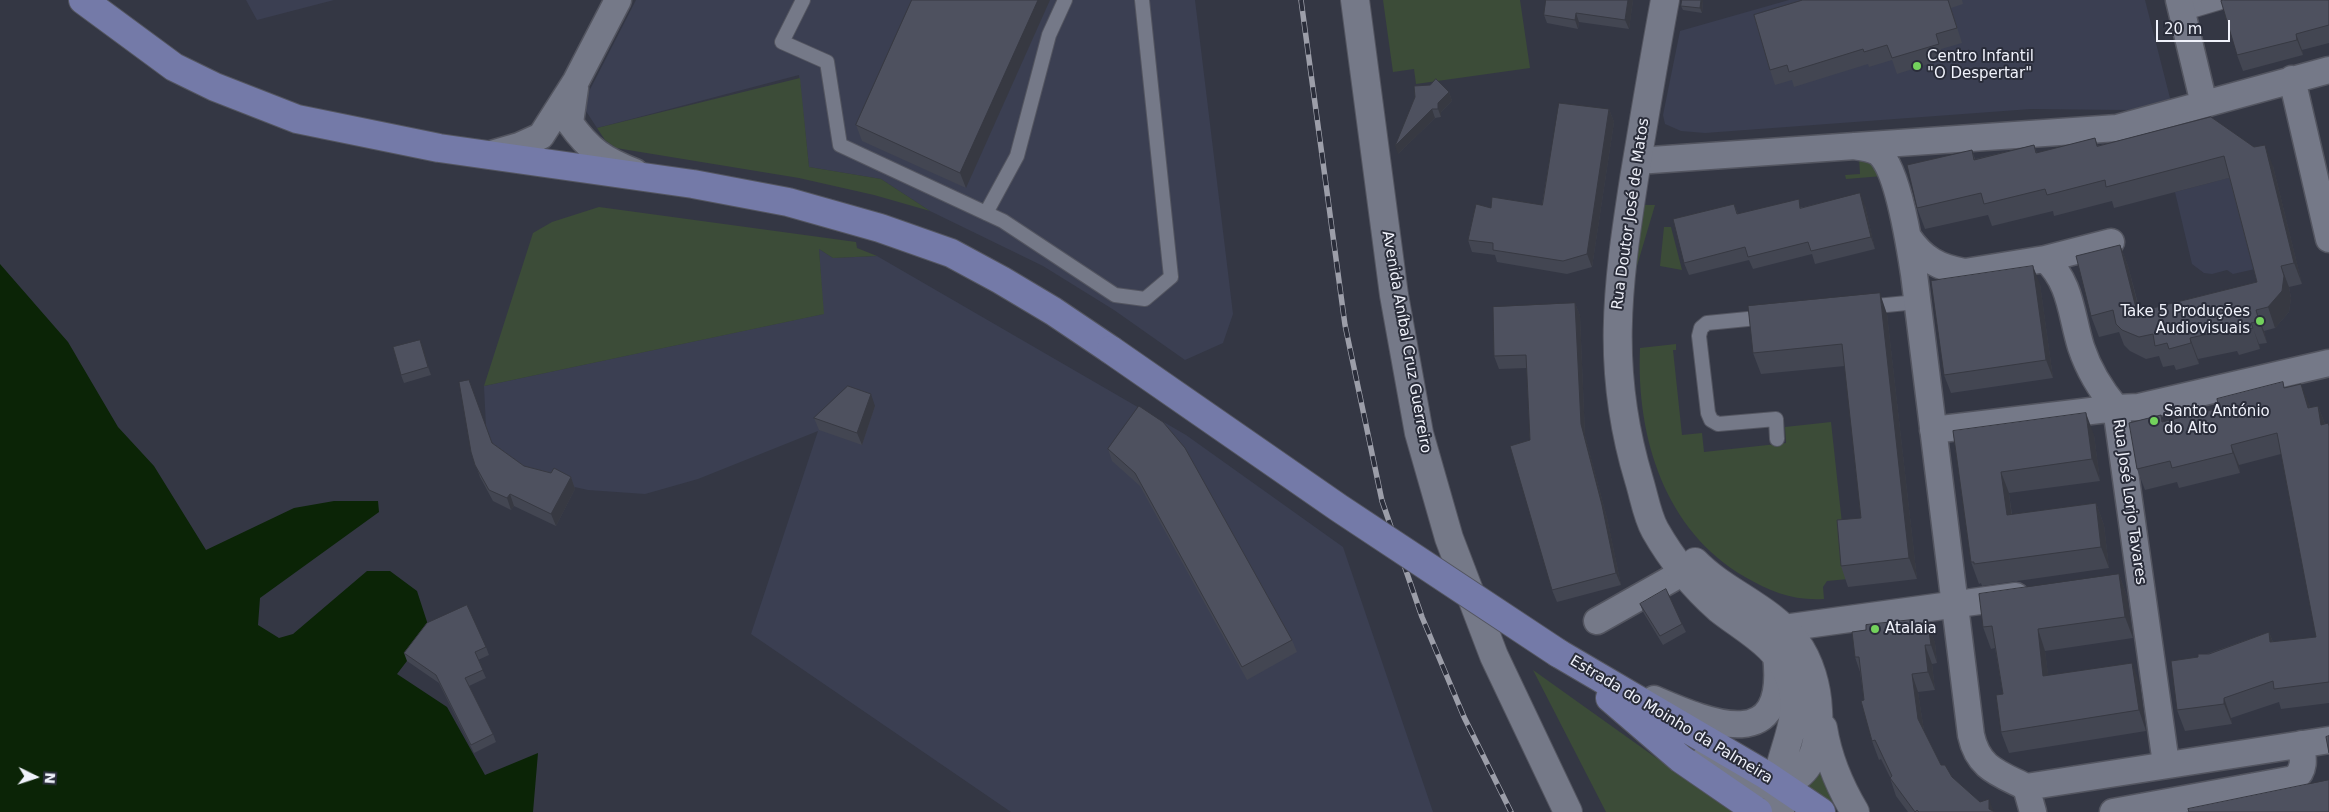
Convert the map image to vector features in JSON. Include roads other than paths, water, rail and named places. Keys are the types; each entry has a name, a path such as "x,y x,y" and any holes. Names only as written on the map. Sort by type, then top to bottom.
{"main road":[{"path":"83,0 174,67 215,87 288,116 439,148 652,178 788,202 880,228 951,253 1054,310 1339,508 1558,653"},
{"name":"Estrada do Moinho da Palmeira","path":"1558,653 1778,783 1820,812"},
{"name":"Estrada do Moinho da Palmeira","path":"1558,653 1681,759 1758,812"}],"street":[{"path":"488,155 518,146 541,136 576,81 618,0"},
{"name":"Avenida Aníbal Cruz Guerreiro","path":"1355,0 1394,295 1419,433 1449,538 1494,656 1552,782"},
{"name":"Rua Doutor José de Matos","path":"1632,458 1619,383 1616,332 1618,290 1637,161 1665,0"},
{"path":"2204,104 2180,5 2218,0"},
{"path":"1637,161 2117,128 2329,70"},
{"path":"2292,80 2329,238"},
{"path":"576,81 570,123 583,141 607,161 652,178"},
{"path":"1893,179 1909,148 1927,142"},
{"path":"1853,146 1868,148 1879,153 1893,179 1908,237 1971,735 1976,753 1994,771 2026,787 2329,740"},
{"path":"1908,237 1915,247 1932,263 1965,272"},
{"path":"1917,302 1924,286 1929,282 1965,272 2045,259 2111,242"},
{"name":"Rua José Lorjo Tavares","path":"2045,259 2061,276 2081,346 2092,375 2116,408 2130,580 2166,764"},
{"path":"1932,430 2116,408 2139,407 2329,363"},
{"path":"1632,458 1653,528 1682,573 1718,608 1768,647 1787,672 1794,694 1794,722 1789,745 1778,769 1780,812"},
{"path":"1632,458 1659,518 1689,556 1710,576 1784,628 1796,642 1805,658 1817,693 1829,758 1852,808"},
{"path":"1597,621 1682,573"},
{"path":"1768,647 1784,628 2042,593"},
{"path":"1587,670 1682,711 1717,723 1739,725 1759,720 1772,705 1776,687 1768,647"},
{"path":"1621,707 1727,777 1757,784 1778,783 1792,781 1802,774 1815,756 1819,728 1817,693"},
{"path":"2113,812 2294,779 2300,775 2303,767 2300,744"},
{"path":"1552,782 1568,812"},
{"path":"1552,782 1574,812"},
{"path":"2026,787 2033,812"}],"lane":[{"path":"803,0 782,42 827,62 840,145 1003,221 1115,294 1144,299 1171,276 1142,0"},
{"path":"986,213 1017,156 1050,34 1065,0"},
{"path":"1850,309 1917,302"},
{"path":"1778,440 1776,419 1718,424 1711,420 1708,413 1699,336 1701,328 1707,323 1784,315"}],"railway":[{"path":"1301,0 1345,325 1382,501 1422,617 1464,717 1511,812"}],"place":[{"name":"Centro Infantil \"O Despertar\"","path":"1917,66"},
{"name":"Take 5 Produções Audiovisuais","path":"2260,321"},
{"name":"Santo António do Alto","path":"2154,421"},
{"name":"Atalaia","path":"1875,629"}]}
